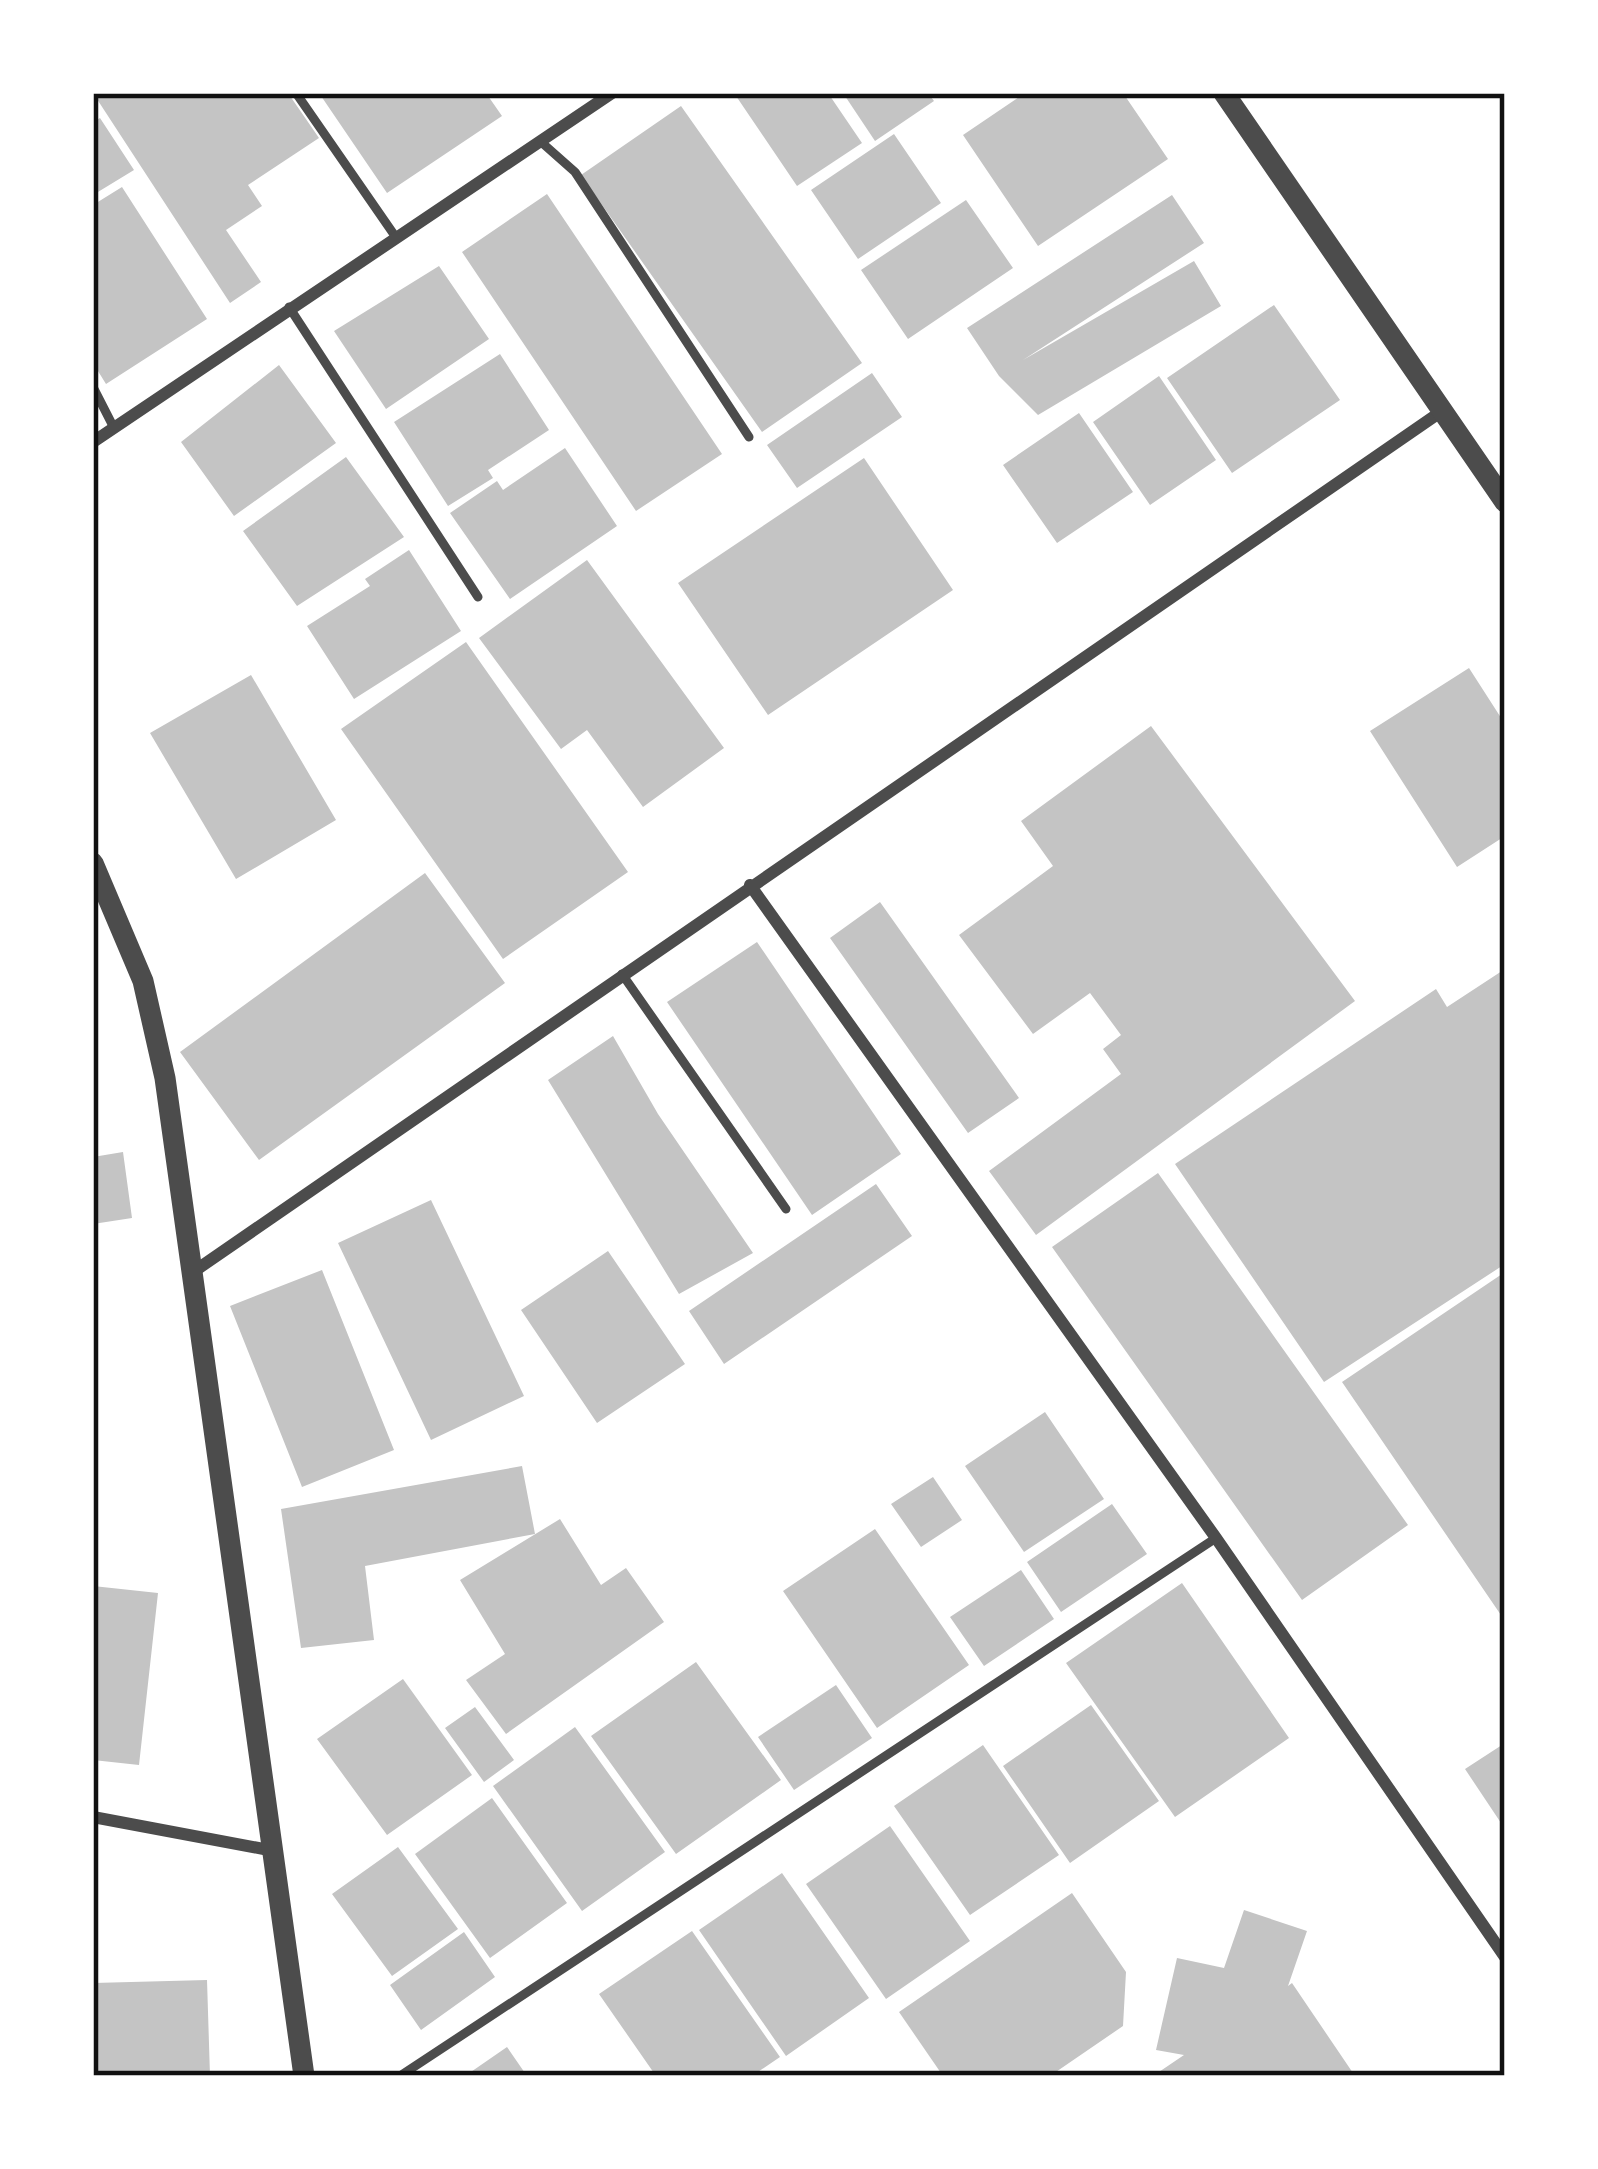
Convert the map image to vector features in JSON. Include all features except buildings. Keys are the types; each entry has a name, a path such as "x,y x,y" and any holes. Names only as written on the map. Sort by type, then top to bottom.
{"street":[{"path":"93,442 612,93"},
{"path":"1224,93 1505,502"},
{"path":"196,1270 1442,411"},
{"path":"93,863 143,982 196,1270 269,1850 304,2076"},
{"path":"750,885 1216,1538 1505,1957"},
{"path":"93,1817 269,1850"}],"lane":[{"path":"296,93 395,236"},
{"path":"540,141 575,172 749,437"},
{"path":"289,307 478,597"},
{"path":"93,387 113,428"},
{"path":"622,974 786,1209"},
{"path":"400,2076 1216,1538"}]}
